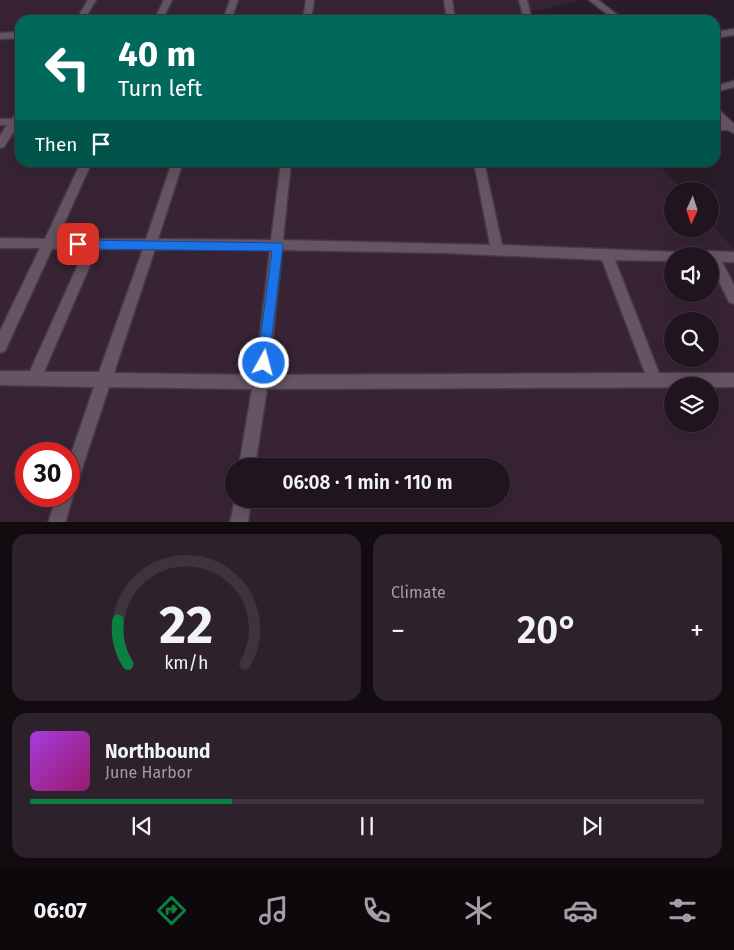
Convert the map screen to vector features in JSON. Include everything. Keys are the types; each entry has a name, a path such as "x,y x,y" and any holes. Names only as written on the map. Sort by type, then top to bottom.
{"street":[{"path":"83,15 92,0"},
{"path":"160,15 168,0"},
{"path":"229,15 234,0"},
{"path":"308,15 310,0"},
{"path":"448,0 450,15"},
{"path":"523,0 527,15"},
{"path":"593,0 613,15"},
{"path":"720,34 734,32"},
{"path":"0,36 15,36"},
{"path":"720,88 734,84"},
{"path":"720,116 732,129"},
{"path":"0,122 15,120"},
{"path":"0,144 15,123"},
{"path":"0,346 85,167"},
{"path":"80,450 176,167"},
{"path":"249,458 278,246 286,167"},
{"path":"479,167 497,249"},
{"path":"0,243 412,247 497,249 607,257 664,256"},
{"path":"34,379 93,244"},
{"path":"719,256 734,257"},
{"path":"607,257 654,379"},
{"path":"719,269 734,298"},
{"path":"0,378 261,382 734,380"},
{"path":"56,522 61,507"},
{"path":"239,522 241,508"}],"shaded area":[{"path":"0,0 581,0 527,13 529,15 15,15 15,167 662,167 675,182 664,182 664,238 719,238 719,232 734,249 734,522 0,522"}],"route":[{"path":"78,244 278,246 264,363"}]}
